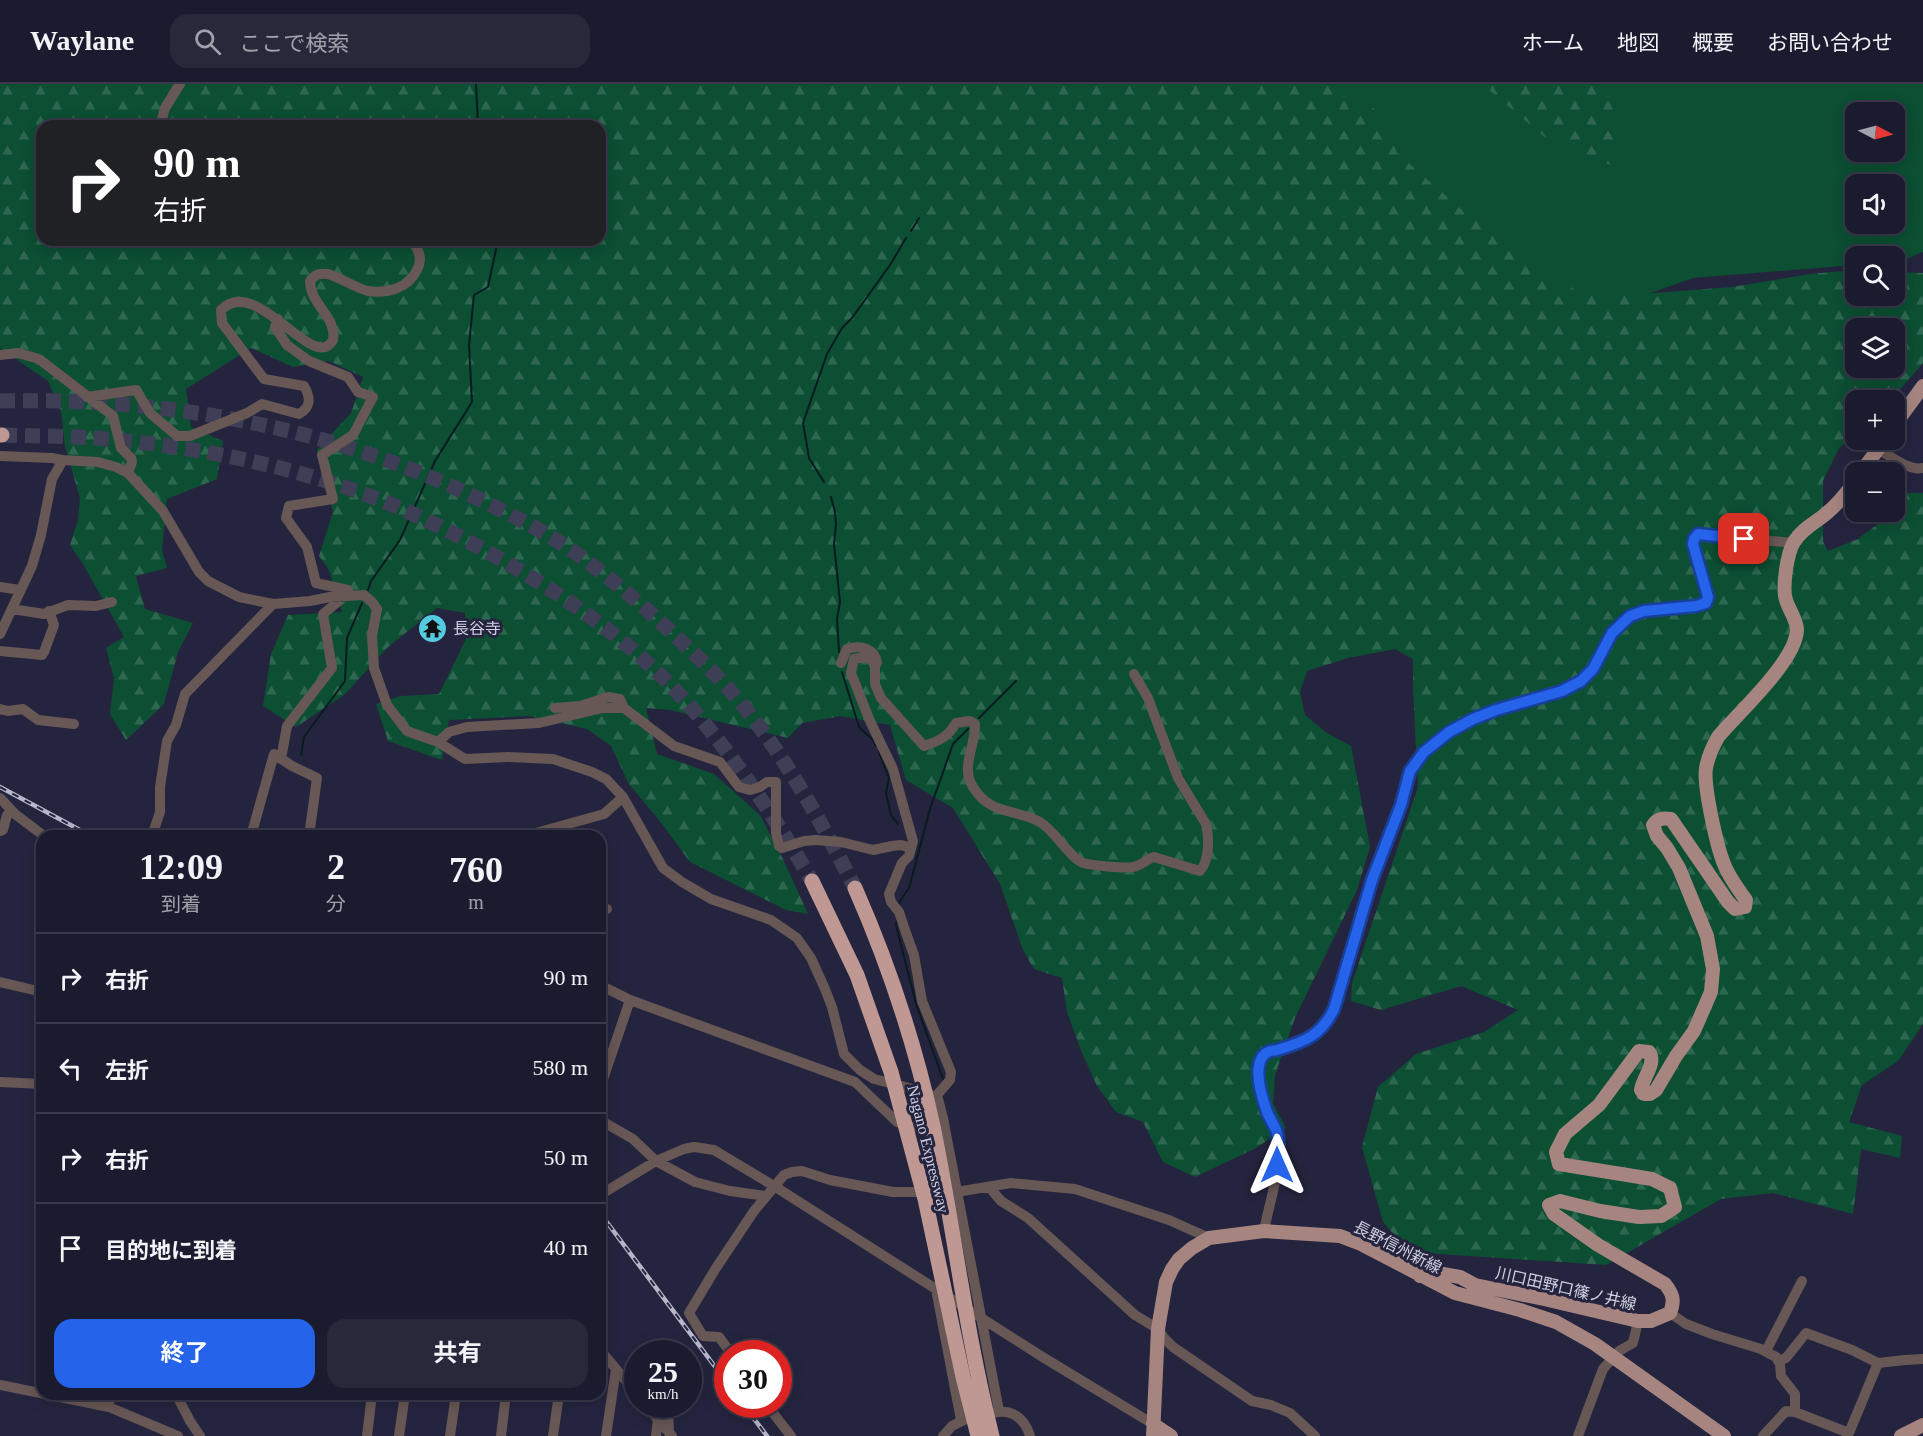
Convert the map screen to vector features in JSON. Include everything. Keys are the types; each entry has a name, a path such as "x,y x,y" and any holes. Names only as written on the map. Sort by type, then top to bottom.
{"highway":[{"name":"Nagano Expressway","path":"812,881 857,975 891,1072 982,1425"},
{"name":"Nagano Expressway","path":"855,888 893,982 909,1029 922,1079 942,1173 969,1331 982,1425"}],"main road":[{"path":"1905,411 1923,386"},
{"path":"1793,543 1803,530 1828,512 1845,494"},
{"name":"川口田野口篠ノ井線","path":"1420,1276 1437,1273 1460,1277 1475,1285 1638,1322 1651,1321 1670,1313 1673,1294 1665,1284 1598,1245 1554,1214 1549,1205 1560,1200 1600,1211 1640,1217 1661,1216 1674,1207 1670,1188 1652,1179 1559,1164 1556,1152 1564,1134 1599,1105 1639,1051 1649,1052 1652,1056 1652,1064 1642,1082 1641,1090 1644,1094 1653,1093 1694,1031 1711,992 1713,969 1707,936 1679,868 1657,836 1653,825 1656,821 1662,818 1671,819 1728,902 1735,909 1745,907 1746,900 1725,867 1719,850 1706,786 1706,769 1718,737 1784,662 1793,643 1797,630 1785,598 1786,566 1793,543"},
{"name":"長野信州新線","path":"1153,1430 1158,1329 1166,1282 1172,1269 1179,1259 1192,1248 1209,1238 1264,1231 1340,1236 1361,1244 1455,1293 1531,1313 1569,1328 1724,1436"},
{"path":"1901,1436 1923,1425"},
{"path":"1153,1430 1171,1436"}],"street":[{"path":"162,120 165,108 180,84"},
{"path":"87,397 136,390 150,413 177,436 190,436 247,413 262,404 299,414 309,404 309,394 304,386 264,380 222,323 221,310 234,303 257,306 278,319 307,343 320,348 328,346 333,340 334,328 312,294 310,281 314,276 322,273 328,274 367,291 403,288 414,277 419,266 420,258 416,246"},
{"path":"278,319 275,327 287,345 309,361 348,377 358,392 373,397 353,435 322,455 333,499 289,506 286,519 307,547 316,583 348,590 345,596 323,614 333,668 288,726 280,759"},
{"path":"0,355 18,353 39,359 113,416 121,448 131,458 128,473"},
{"path":"1888,450 1901,463 1918,469 1923,468"},
{"path":"0,456 98,462 128,473 163,511 199,572 208,581 239,597 273,604 364,596 377,609 372,636 374,668 387,705 407,731 438,742 465,759 508,757 553,759 606,779 623,797 663,868 670,874 711,899 771,920 797,938 812,958 825,989 844,1053 860,1070 874,1079 937,1095"},
{"path":"0,634 32,566 41,536 52,479 63,460"},
{"path":"1264,1231 1276,1179 1278,1142 1259,1087 1260,1063 1268,1052 1304,1041 1318,1033 1328,1023 1372,880 1401,805 1410,771 1424,752 1449,732 1473,719 1562,691 1581,681 1593,669 1612,633 1630,616 1644,611 1706,603 1708,597 1693,544 1698,534 1793,543"},
{"path":"0,587 20,590"},
{"path":"12,609 44,614 68,605 96,606 112,602"},
{"path":"154,830 160,812 160,787 167,741 176,725 185,694 273,604"},
{"path":"0,651 42,655 54,625 49,611"},
{"path":"841,663 848,649 864,648 873,652 877,663 874,665"},
{"path":"937,1095 950,1080 951,1072 922,1001 914,955 899,912 891,902 889,894 902,863 909,856 913,841 893,769 870,721 851,673 854,659 865,657 873,661 875,684 881,698 924,746 940,741 951,733 956,723 970,721 975,724 976,735 967,768 971,785 993,808 1024,815 1042,823 1056,834 1074,856 1083,863 1134,867 1154,857 1200,871 1205,865 1208,832 1206,824 1178,778 1148,698 1134,674"},
{"path":"555,708 580,706 608,697 620,699 624,708 674,746 720,762 739,787 750,790 767,782 776,782 776,833 779,846 782,848 816,840 841,842 873,850 901,845 911,848"},
{"path":"438,742 449,732 467,727 539,723 603,708 624,708"},
{"path":"0,709 9,711 23,709 38,720 74,724"},
{"path":"253,830 274,754 317,778 310,830"},
{"path":"547,830 604,814 623,797"},
{"path":"0,798 7,814 36,831"},
{"path":"0,831 3,830 7,814"},
{"path":"0,982 34,990"},
{"path":"606,988 630,1000 855,1082 897,1122 946,1138"},
{"path":"606,1070 630,1000"},
{"path":"0,1082 36,1084"},
{"path":"937,1095 980,1317 982,1425"},
{"path":"606,1123 633,1139 656,1161 695,1182 730,1191 766,1196"},
{"path":"606,1191 656,1161 689,1148 714,1149 980,1317 1153,1430"},
{"path":"721,1340 719,1337 703,1336 689,1313 716,1268 766,1196 784,1175 792,1172 802,1171 830,1180 894,1192 956,1192 1011,1183 1075,1189 1168,1220 1209,1238"},
{"path":"990,1188 1001,1201 1028,1218 1135,1315 1158,1329 1164,1338 1192,1361 1252,1401 1271,1405 1290,1413 1315,1436"},
{"path":"1766,1351 1802,1281"},
{"path":"936,1289 982,1425"},
{"path":"1670,1313 1686,1324 1776,1356 1781,1376 1795,1394 1795,1412"},
{"path":"1578,1436 1603,1369 1619,1350 1633,1343 1638,1322"},
{"path":"1778,1361 1786,1358 1806,1333 1852,1350 1878,1363 1923,1359"},
{"path":"606,1357 624,1378"},
{"path":"1763,1436 1786,1411 1795,1412 1849,1433 1878,1363"},
{"path":"606,1436 616,1369"},
{"path":"0,1385 36,1392"},
{"path":"74,1400 109,1407 178,1436"},
{"path":"109,1400 109,1407"},
{"path":"179,1400 189,1421 200,1436"},
{"path":"367,1436 371,1400"},
{"path":"399,1436 404,1400"},
{"path":"450,1436 455,1400"},
{"path":"501,1436 505,1400"},
{"path":"553,1436 556,1400"},
{"path":"943,1436 952,1426 982,1425 1010,1413 1021,1419 1027,1426 1030,1436"},
{"path":"669,1418 670,1434"},
{"path":"777,1418 791,1436"},
{"path":"658,1419 670,1434"},
{"path":"656,1436 658,1419"}],"green space":[{"path":"0,84 1335,84 1369,102 1389,129 1397,153 1469,216 1581,294 1627,295 1732,287 1810,274 1845,271 1845,306 1905,306 1905,272 1923,273 1923,363 1900,390 1845,390 1845,443 1839,448 1823,481 1823,541 1828,551 1858,539 1881,522 1905,522 1905,493 1923,493 1923,1024 1898,1061 1862,1085 1849,1122 1902,1136 1900,1158 1861,1149 1853,1214 1773,1193 1721,1199 1606,1265 1409,1252 1383,1222 1362,1147 1378,1087 1416,1054 1484,1032 1518,1010 1461,986 1381,1010 1351,1001 1352,983 1418,787 1413,659 1395,649 1348,658 1307,671 1300,692 1305,715 1327,733 1351,746 1370,847 1357,890 1295,1018 1275,1075 1273,1103 1286,1128 1256,1148 1195,1177 1163,1162 1143,1122 1116,1112 1097,1086 1067,1012 1062,978 1034,969 1023,950 1000,884 953,808 906,780 890,725 841,716 802,723 788,738 670,710 646,708 657,754 714,774 760,815 808,914 786,910 690,862 629,784 611,746 587,729 530,716 449,720 442,760 388,741 376,704 401,696 439,694 466,639 465,613 437,608 388,647 344,695 296,727 263,706 271,654 288,615 342,612 329,570 319,556 333,512 317,450 351,413 363,377 329,361 293,367 251,348 186,389 191,427 223,441 217,479 167,499 162,550 167,568 136,576 145,609 193,623 178,652 164,704 126,740 110,714 114,678 106,648 124,637 70,545 78,520 80,498 65,446 61,412 48,381 0,348"},
{"path":"1300,84 1923,84 1923,252 1905,260 1905,246 1845,246 1845,266 1693,278 1597,312 1480,248"},
{"path":"1482,84 1620,84 1610,165 1546,138"}],"waterway":[{"path":"476,84 478,120"},
{"path":"911,231 919,218"},
{"path":"824,482 809,458 803,423 827,354 842,328 852,318 890,265 906,238"},
{"path":"368,590 371,581 400,540 435,461 472,402 469,345 474,295 488,287 497,246"},
{"path":"831,497 836,524 834,544 840,602 837,619 839,652"},
{"path":"301,755 304,737 345,681 347,638 362,603"},
{"path":"842,672 859,727 876,746"},
{"path":"979,718 1016,681"},
{"path":"898,904 909,888 930,809 953,744 968,729"},
{"path":"879,752 889,778 886,793 891,815 898,824"},
{"path":"897,920 896,925 916,1004 943,1079"}],"tunnel":[{"path":"0,401 63,401 126,405 251,422 373,455 432,478 519,519 567,547 607,576 691,650 733,694 767,737 795,779 855,888"},
{"path":"2,435 83,437 133,442 210,453 286,469 395,506 447,530 513,566 594,619 672,686 739,768 770,812 812,881"}],"railway":[{"path":"0,787 80,830"},
{"path":"606,1221 714,1365"},
{"path":"754,1418 767,1436"}],"place":[{"name":"長谷寺","path":"432,628"}],"route":[{"path":"1277,1165 1276,1131 1259,1087 1260,1063 1268,1052 1304,1041 1318,1033 1328,1023 1372,880 1401,805 1410,771 1415,764 1424,752 1449,732 1473,719 1562,691 1581,681 1593,669 1612,633 1630,616 1644,611 1706,603 1708,597 1693,544 1694,539 1698,534 1744,539"}]}
